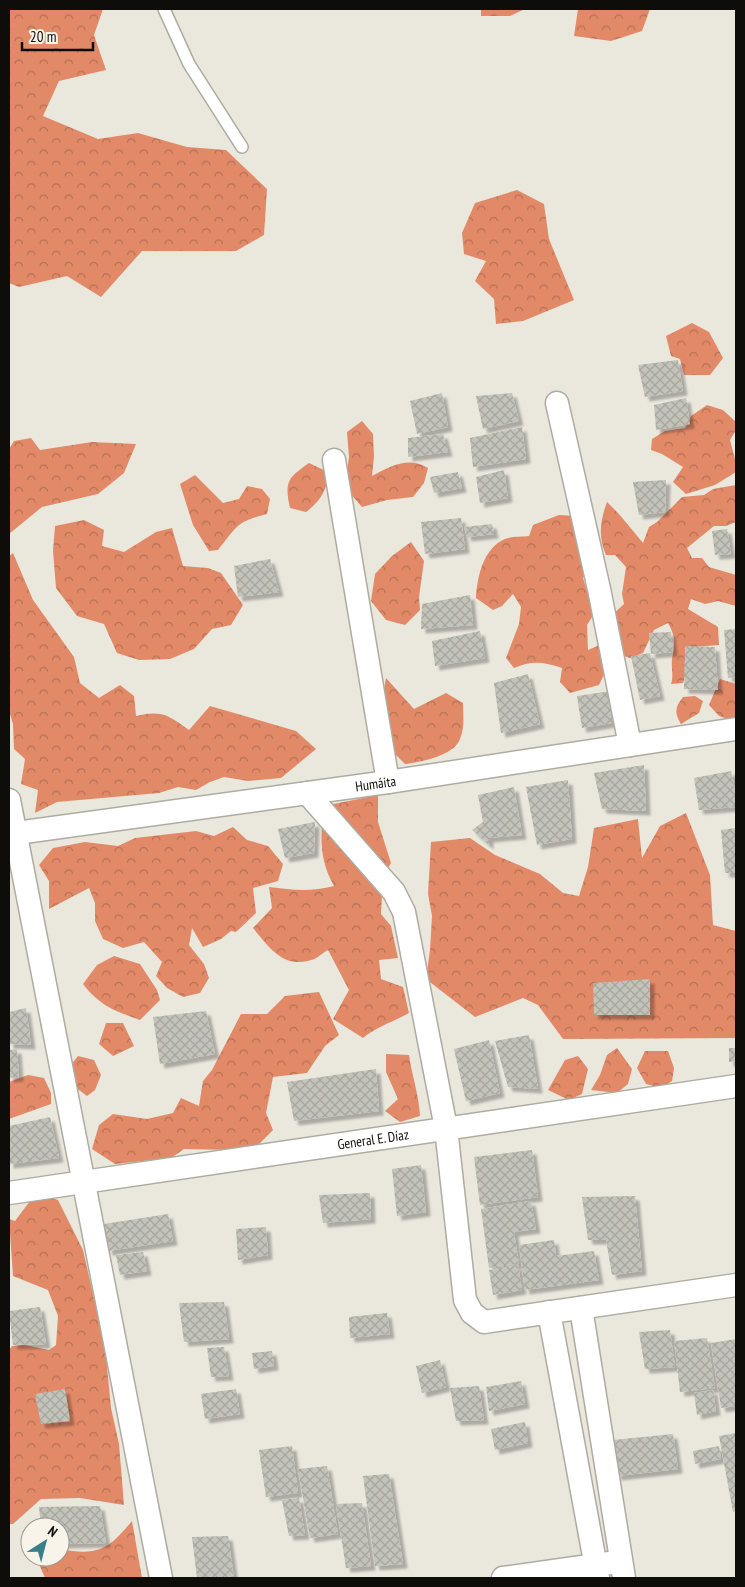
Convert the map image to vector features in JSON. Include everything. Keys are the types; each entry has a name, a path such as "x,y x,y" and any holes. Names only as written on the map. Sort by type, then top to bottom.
{"street":[{"path":"557,403 599,589 630,744"},
{"path":"334,460 388,782"},
{"name":"Humáita","path":"12,833 388,782 736,729"},
{"path":"307,793 394,892 404,912 446,1128 464,1300 472,1313 484,1322 736,1285"},
{"path":"9,800 12,833 161,1578"},
{"name":"General E. Díaz","path":"9,1193 736,1086"},
{"path":"502,1578 622,1570 581,1308"},
{"path":"549,1312 597,1572"}],"lane":[{"path":"164,9 189,64 242,148"}],"green space":[{"path":"9,9 103,9 94,35 106,70 59,81 43,116 98,139 138,133 187,147 226,150 267,189 264,235 236,251 142,251 101,297 67,276 19,287 9,283"},
{"path":"481,9 525,9 510,16 481,16"},
{"path":"578,9 650,9 642,31 611,41 574,36"},
{"path":"517,190 544,204 549,239 574,300 523,321 496,324 494,299 475,281 486,261 464,254 462,233 475,203"},
{"path":"692,323 709,332 723,358 710,375 684,375 680,359 671,356 666,336"},
{"path":"707,405 723,410 736,422 736,430 730,440 736,463 736,472 715,485 686,494 673,482 683,467 662,454 651,450 652,439 665,431 685,428 691,416"},
{"path":"362,421 373,434 374,456 372,476 393,466 407,463 421,464 428,468 424,483 413,497 387,500 362,507 348,491 346,478 349,457 347,432"},
{"path":"31,438 40,450 92,442 136,444 124,473 98,494 42,507 9,534 9,449 14,441"},
{"path":"309,463 330,473 322,495 316,504 306,512 290,508 287,492 289,481 292,477"},
{"path":"195,475 223,503 239,499 247,486 262,489 270,499 267,514 242,523 218,550 209,551 193,525 180,484"},
{"path":"736,485 736,522 726,526 714,526 687,548 692,558 702,558 709,567 736,575 736,606 718,601 705,604 691,599 688,609 718,627 719,645 694,647 683,683 671,684 674,641 668,623 654,630 643,653 630,658 615,653 611,616 624,604 622,594 626,567 615,555 606,555 603,548 601,522 607,502 643,543 649,527 657,522 682,497 704,495 713,489"},
{"path":"559,515 577,516 595,559 583,578 594,614 587,625 588,650 604,643 612,658 599,685 570,693 560,682 562,668 538,663 514,668 506,658 519,624 521,607 513,594 502,606 493,610 476,598 480,573 486,556 497,543 507,538 529,536 533,525"},
{"path":"84,520 104,530 102,546 124,552 156,532 172,528 183,566 208,568 221,573 243,605 231,625 212,629 194,649 170,659 139,660 117,653 104,624 77,616 56,588 53,551 55,526"},
{"path":"411,542 424,561 419,597 420,610 405,625 386,620 371,601 375,574 392,556"},
{"path":"13,553 33,600 74,657 80,683 99,698 120,685 134,696 136,716 145,714 164,715 189,730 210,706 296,731 316,749 281,778 248,781 224,777 196,790 178,787 159,793 57,802 35,813 38,790 21,784 25,759 14,749 13,724 9,711 9,556"},
{"path":"386,678 414,709 446,693 463,703 463,730 457,745 436,757 405,764 393,752 382,702"},
{"path":"720,679 736,684 736,717 730,720 719,716 709,705"},
{"path":"695,696 703,701 699,713 681,724 676,713 678,704 683,697"},
{"path":"378,795 378,822 391,863 383,876 381,914 391,926 398,958 379,960 381,979 403,987 409,1013 380,1027 363,1038 333,1019 349,990 328,950 313,959 301,962 285,959 271,949 253,928 272,908 269,887 302,890 334,886 323,857 322,827 324,806"},
{"path":"686,813 710,875 713,925 736,931 736,1038 563,1039 538,1005 523,998 475,1017 426,979 432,916 428,894 431,842 470,838 495,855 540,874 563,893 579,896 588,867 594,828 638,819 642,858 660,826"},
{"path":"233,827 247,840 268,846 283,864 278,881 253,888 256,913 236,932 231,931 221,939 203,947 192,928 189,945 204,964 209,978 200,993 183,997 167,988 156,976 162,962 144,942 123,948 103,939 95,921 95,903 89,888 49,909 49,881 39,865 53,848 85,842 118,846 135,838 196,831 214,836"},
{"path":"114,956 140,964 157,990 160,1000 140,1020 108,1007 96,998 83,984 97,965"},
{"path":"319,992 339,1035 325,1046 307,1073 273,1077 266,1113 273,1130 259,1144 233,1150 184,1149 171,1158 115,1164 92,1149 99,1125 113,1114 147,1119 173,1113 181,1098 199,1106 203,1081 212,1070 241,1014 267,1014 285,996"},
{"path":"106,1023 123,1023 134,1046 113,1056 99,1044"},
{"path":"617,1048 632,1069 628,1084 617,1093 591,1090 600,1075 607,1055"},
{"path":"645,1051 668,1051 674,1068 672,1081 662,1088 646,1084 637,1068"},
{"path":"386,1054 409,1055 420,1116 400,1122 385,1111 398,1099 386,1072"},
{"path":"78,1056 94,1060 101,1075 95,1090 87,1096 71,1084 70,1066"},
{"path":"578,1056 588,1069 582,1094 569,1100 548,1090 565,1060"},
{"path":"28,1075 44,1078 51,1093 51,1104 9,1119 9,1082"},
{"path":"46,1196 58,1200 83,1250 105,1346 111,1408 119,1444 124,1505 80,1498 41,1499 13,1524 9,1524 9,1350 12,1346 25,1345 49,1350 56,1345 58,1316 48,1290 13,1276 9,1219 15,1221 30,1201"},
{"path":"132,1521 142,1578 45,1578 40,1567 70,1567 70,1551 93,1551 109,1544"}],"building":[{"path":"678,360 683,391 645,397 638,365"},
{"path":"442,393 448,427 417,434 410,401"},
{"path":"512,393 519,421 483,429 476,396"},
{"path":"686,398 690,424 656,430 654,405"},
{"path":"522,427 526,459 473,467 470,438"},
{"path":"443,434 448,452 408,457 408,438"},
{"path":"504,470 508,498 480,503 476,477"},
{"path":"458,472 462,488 434,493 430,477"},
{"path":"666,480 665,512 639,515 633,482"},
{"path":"461,518 465,549 425,554 421,522"},
{"path":"492,524 494,534 467,537 464,527"},
{"path":"727,529 731,554 715,555 712,531"},
{"path":"270,559 279,592 238,597 234,566"},
{"path":"470,595 473,625 421,629 422,604"},
{"path":"736,629 736,677 728,678 724,630"},
{"path":"480,631 485,658 435,666 432,641"},
{"path":"671,632 673,652 651,654 649,633"},
{"path":"685,646 715,647 718,690 684,689"},
{"path":"650,653 660,696 640,700 631,656"},
{"path":"528,674 540,724 501,733 494,683"},
{"path":"611,691 617,722 582,728 577,696"},
{"path":"644,765 646,811 602,809 594,773"},
{"path":"731,771 736,794 736,807 699,810 694,778"},
{"path":"568,780 572,839 537,845 526,787"},
{"path":"514,787 522,835 489,838 489,845 472,830 483,822 478,795"},
{"path":"315,822 314,853 285,858 278,829"},
{"path":"736,828 736,873 725,873 721,830"},
{"path":"650,979 650,1015 594,1015 593,983"},
{"path":"26,1008 31,1045 9,1044 9,1012"},
{"path":"206,1011 215,1054 160,1064 153,1017"},
{"path":"529,1035 538,1089 508,1087 495,1041"},
{"path":"489,1040 500,1093 466,1101 454,1049"},
{"path":"729,1048 736,1048 736,1061 729,1062"},
{"path":"17,1049 19,1077 9,1078 9,1050"},
{"path":"376,1069 379,1111 294,1121 287,1082"},
{"path":"50,1117 59,1158 9,1164 9,1126"},
{"path":"532,1150 538,1197 480,1205 474,1157"},
{"path":"421,1165 426,1212 397,1216 392,1169"},
{"path":"370,1193 371,1219 323,1223 319,1195"},
{"path":"635,1196 642,1271 612,1275 606,1240 588,1240 582,1197"},
{"path":"531,1201 536,1229 514,1232 519,1264 489,1268 481,1209"},
{"path":"168,1214 173,1241 108,1251 104,1224"},
{"path":"266,1227 268,1255 238,1260 236,1229"},
{"path":"554,1240 556,1256 594,1251 599,1280 525,1290 519,1245"},
{"path":"143,1252 147,1271 120,1275 116,1255"},
{"path":"518,1265 522,1290 493,1295 489,1270"},
{"path":"224,1302 229,1339 184,1342 179,1303"},
{"path":"40,1307 46,1344 13,1345 9,1311"},
{"path":"387,1313 390,1334 350,1338 349,1317"},
{"path":"670,1330 675,1367 645,1369 639,1332"},
{"path":"707,1338 715,1388 680,1392 674,1341"},
{"path":"736,1339 736,1406 721,1408 711,1343"},
{"path":"224,1347 229,1376 211,1377 207,1348"},
{"path":"272,1351 274,1366 254,1369 252,1353"},
{"path":"440,1360 446,1387 422,1393 416,1366"},
{"path":"521,1381 525,1404 489,1411 486,1387"},
{"path":"479,1386 484,1420 456,1421 450,1388"},
{"path":"65,1389 70,1421 41,1424 35,1394"},
{"path":"236,1389 240,1414 205,1419 201,1394"},
{"path":"713,1390 716,1411 697,1415 694,1393"},
{"path":"525,1422 528,1443 495,1450 491,1429"},
{"path":"736,1433 736,1511 733,1512 719,1436"},
{"path":"673,1434 678,1469 617,1476 613,1440"},
{"path":"292,1446 298,1493 266,1497 259,1450"},
{"path":"719,1446 721,1459 695,1464 693,1451"},
{"path":"327,1466 338,1534 310,1538 298,1469"},
{"path":"389,1474 403,1564 375,1566 363,1476"},
{"path":"299,1498 305,1535 289,1536 282,1500"},
{"path":"362,1503 371,1566 346,1568 336,1504"},
{"path":"100,1506 106,1543 70,1544 70,1517 40,1517 39,1507"},
{"path":"228,1536 234,1578 197,1578 192,1537"}]}
